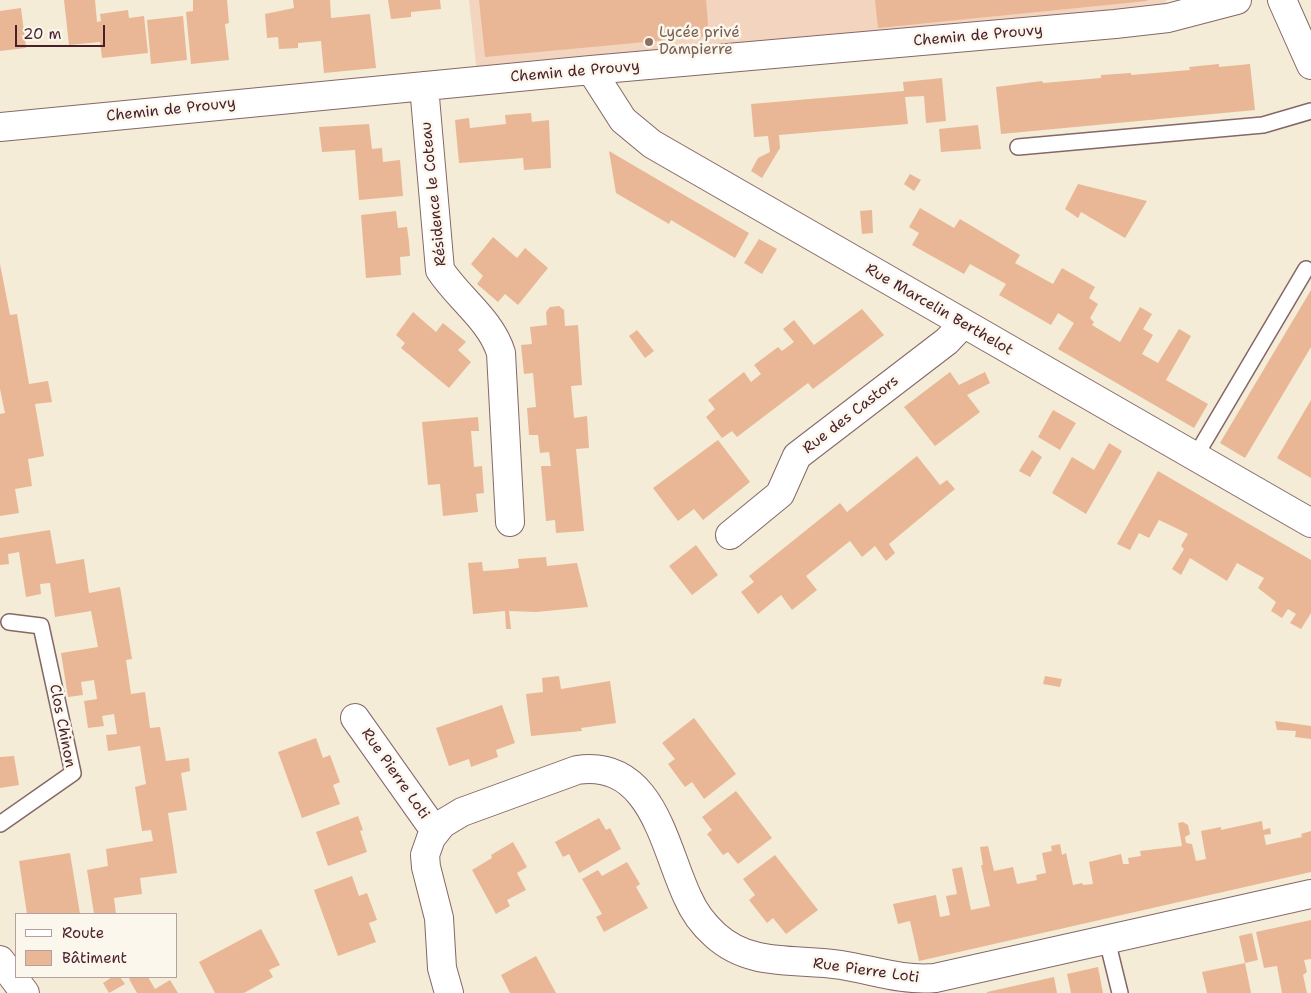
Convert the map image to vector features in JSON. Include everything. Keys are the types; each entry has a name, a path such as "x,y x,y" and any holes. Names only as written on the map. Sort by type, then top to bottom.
{"street":[{"name":"Chemin de Prouvy","path":"0,127 591,70 1115,24 1168,18 1237,0"},
{"path":"1282,0 1311,65"},
{"name":"Rue Marcelin Berthelot","path":"591,70 623,120 652,144 1311,523"},
{"name":"Résidence le Coteau","path":"424,86 440,270 456,293 494,334 501,353 510,522"},
{"name":"Rue des Castors","path":"730,535 780,494 797,456 947,341 963,324"},
{"name":"Rue Pierre Loti","path":"355,718 435,831"},
{"name":"Rue Pierre Loti","path":"449,993 442,968 439,918 426,867 427,846 435,831 452,817 462,812 578,770 599,769 621,776 641,794 664,833 688,898 703,922 728,944 755,957 770,961 840,965 891,976 923,979 1311,894"},
{"path":"0,960 25,993"}],"lane":[{"path":"1018,147 1263,125 1311,111"},
{"path":"1196,457 1306,269"},
{"name":"Clos Chinon","path":"0,824 73,773 41,626 9,622"},
{"path":"1107,940 1120,993"}],"shaded area":[{"name":"Lycée privé Dampierre","path":"469,0 1166,0 1170,11 477,73"}],"building":[{"path":"64,0 95,0 97,22 101,21 100,14 128,10 129,18 144,16 148,53 102,58 100,42 69,45"},
{"path":"193,0 227,0 229,23 225,24 229,60 191,64 186,12 193,11"},
{"path":"293,0 330,0 331,18 370,14 376,68 324,73 321,41 298,43 298,48 279,49 278,37 267,38 265,14 294,8"},
{"path":"388,0 440,0 441,9 411,12 411,17 391,19"},
{"path":"479,0 706,0 709,36 485,57"},
{"path":"875,0 1147,0 1147,1 878,28"},
{"path":"21,8 26,48 0,51 0,11"},
{"path":"183,16 187,60 151,64 147,20"},
{"path":"1219,64 1219,67 1250,64 1255,110 1001,134 996,87 1042,81 1043,83 1101,78 1101,75 1131,73 1131,75 1190,70 1189,67"},
{"path":"942,78 946,121 926,123 924,96 905,97 908,124 779,135 780,148 762,178 751,171 758,158 770,152 768,136 754,137 751,104 904,91 903,82"},
{"path":"531,113 532,122 549,120 551,168 524,170 523,158 459,163 455,120 469,118 470,128 506,124 505,115"},
{"path":"369,124 372,149 382,148 383,162 400,160 403,196 359,200 355,150 322,152 319,127"},
{"path":"978,125 981,149 941,152 939,129"},
{"path":"609,151 749,233 735,258 671,220 669,224 616,193"},
{"path":"910,174 921,180 914,191 904,184"},
{"path":"1078,184 1147,201 1125,238 1081,212 1078,218 1065,209"},
{"path":"920,208 954,228 960,219 1020,255 1015,263 1053,284 1062,268 1095,287 1089,298 1098,304 1090,318 1094,322 1092,325 1120,342 1140,307 1152,314 1143,329 1153,335 1142,354 1158,363 1179,329 1191,336 1166,380 1208,404 1194,428 1058,349 1074,323 1058,313 1051,325 999,295 1006,284 970,264 964,274 912,245 919,233 909,227"},
{"path":"872,210 873,233 862,234 860,211"},
{"path":"396,211 398,228 407,227 410,256 400,257 401,275 366,278 361,215"},
{"path":"493,237 517,258 525,248 548,268 518,305 505,294 498,302 477,284 483,276 471,264"},
{"path":"759,239 777,249 762,274 744,263"},
{"path":"0,264 10,315 17,314 29,384 48,381 52,402 35,404 44,456 28,459 32,486 15,489 19,513 0,516 0,414 5,413 0,389"},
{"path":"1311,290 1311,347 1245,458 1220,443"},
{"path":"559,306 564,310 565,326 578,325 582,385 571,386 574,418 587,416 589,448 576,449 584,531 556,533 555,520 546,521 541,466 551,466 549,452 540,453 538,435 529,435 527,408 536,407 533,373 524,374 521,345 532,344 530,327 547,325 546,312 550,307"},
{"path":"862,309 884,335 813,389 808,383 737,437 732,431 722,438 706,417 715,409 708,400 744,372 751,382 761,374 754,365 778,347 782,351 794,342 783,329 794,320 814,345"},
{"path":"413,312 436,332 443,323 466,342 458,350 471,362 449,388 401,348 405,343 396,335"},
{"path":"637,330 654,351 645,358 629,336"},
{"path":"950,372 959,385 985,372 990,383 967,395 980,412 935,446 904,407"},
{"path":"1311,400 1311,478 1277,458"},
{"path":"1053,410 1076,423 1060,450 1038,437"},
{"path":"478,417 479,431 471,431 474,467 482,466 484,493 476,494 478,512 443,516 440,484 428,485 422,422"},
{"path":"718,440 750,482 703,520 694,509 678,521 653,488"},
{"path":"1109,443 1122,451 1086,514 1052,493 1072,457 1094,470"},
{"path":"1032,450 1042,457 1030,477 1019,471"},
{"path":"917,456 940,485 947,480 955,489 889,544 895,553 886,561 875,546 862,557 850,541 806,576 817,590 792,610 781,595 758,614 741,592 754,582 749,576 840,503 847,512"},
{"path":"1158,471 1311,560 1311,613 1301,629 1290,623 1296,614 1288,609 1282,618 1271,611 1276,602 1258,588 1264,578 1237,563 1227,581 1190,558 1181,575 1172,569 1184,549 1181,546 1188,534 1159,520 1149,538 1139,533 1130,550 1117,544"},
{"path":"50,530 56,564 84,559 89,593 120,587 132,659 126,660 131,694 145,692 150,728 160,727 166,761 189,758 190,771 181,773 187,810 168,813 177,873 140,878 142,894 114,898 116,913 94,913 87,870 108,866 106,849 153,841 151,830 142,831 135,787 146,784 140,746 108,751 106,735 117,734 114,714 102,716 104,726 88,728 84,701 97,699 94,680 81,682 83,695 68,697 61,653 98,647 91,611 55,617 50,583 40,584 41,594 26,597 19,552 8,554 9,564 0,565 0,538"},
{"path":"696,545 718,575 692,595 669,566"},
{"path":"546,557 547,566 577,563 588,607 536,612 509,611 511,629 506,629 505,611 473,614 468,563 482,562 483,571 500,570 519,568 518,559"},
{"path":"559,676 561,689 610,681 616,723 581,728 582,731 531,736 526,694 543,692 542,678"},
{"path":"1045,676 1062,679 1060,687 1043,684"},
{"path":"502,705 515,743 496,750 498,757 471,767 469,759 449,766 436,728"},
{"path":"694,718 736,774 704,799 692,782 685,787 668,764 675,759 662,743"},
{"path":"1275,721 1311,726 1311,739 1295,737 1296,731 1277,730"},
{"path":"316,738 323,758 330,755 340,782 333,785 340,804 302,818 278,752"},
{"path":"14,756 19,785 0,788 0,757"},
{"path":"736,791 772,838 738,864 728,852 723,855 707,834 712,830 702,817"},
{"path":"358,816 363,830 360,831 367,852 328,866 316,832"},
{"path":"599,818 606,830 610,828 621,849 579,873 569,854 563,857 555,842"},
{"path":"1262,821 1263,830 1270,828 1271,834 1264,835 1266,845 1302,837 1301,834 1311,831 1311,872 919,961 910,921 898,924 893,904 936,895 940,917 950,915 946,896 957,894 952,869 962,867 971,910 990,906 981,865 983,865 980,847 988,846 994,871 1013,867 1017,884 1037,880 1036,875 1046,873 1042,853 1052,851 1051,846 1060,844 1062,855 1066,853 1073,885 1082,883 1083,885 1093,884 1089,862 1121,854 1123,864 1129,864 1128,858 1141,856 1140,851 1182,846 1178,823 1183,822 1188,825 1190,834 1185,837 1186,843 1192,844 1196,861 1206,859 1201,831 1221,827 1221,830"},
{"path":"513,842 527,867 517,873 526,890 507,900 510,906 496,914 472,870 492,858 491,855"},
{"path":"70,853 80,913 27,913 19,861"},
{"path":"775,855 818,910 786,934 773,918 767,923 749,900 755,895 743,879"},
{"path":"627,862 640,884 636,887 648,908 604,932 596,917 602,914 582,879 598,870 602,876"},
{"path":"352,876 359,896 367,893 377,920 369,923 376,942 338,956 314,890"},
{"path":"1311,920 1311,959 1304,960 1307,972 1303,975 1307,993 1282,993 1277,966 1264,968 1256,932"},
{"path":"261,929 280,965 269,970 273,977 244,993 215,993 199,962"},
{"path":"1252,933 1258,960 1245,963 1239,936"},
{"path":"536,956 556,993 510,993 501,975"},
{"path":"1245,963 1251,993 1207,993 1202,972"},
{"path":"1098,967 1103,993 1071,993 1067,974"},
{"path":"1054,977 1057,993 987,993 987,992"},
{"path":"110,978 121,978 125,984 109,993 103,983"},
{"path":"149,978 155,989 170,980 178,993 137,993 129,979"}],"place":[{"name":"Lycée privé Dampierre","path":"649,42"}]}
